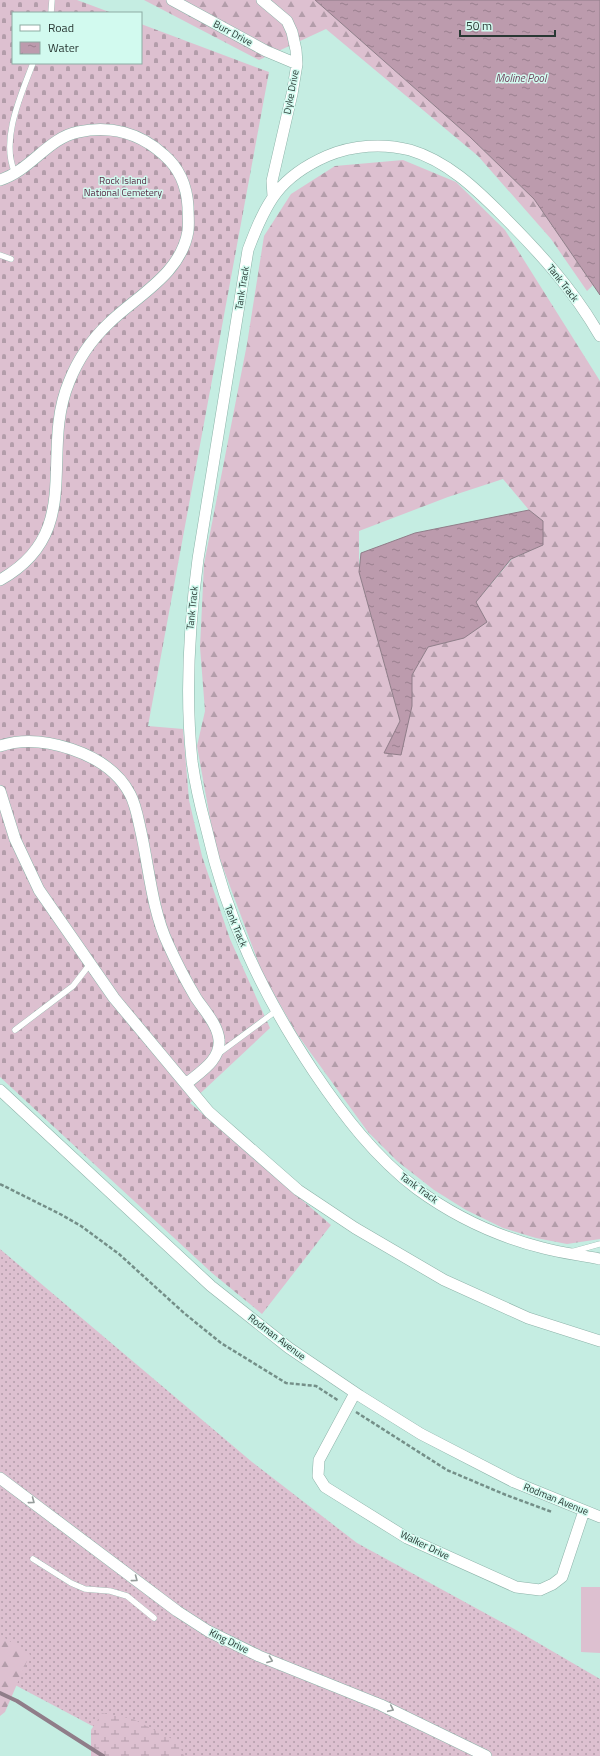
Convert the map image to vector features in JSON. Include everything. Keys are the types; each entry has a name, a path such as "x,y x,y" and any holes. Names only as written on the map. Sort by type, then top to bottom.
{"street":[{"name":"Burr Drive","path":"172,0 266,51 297,64"},
{"name":"Dyke Drive","path":"262,0 287,22 296,50 297,64 292,94 272,181 273,196"},
{"path":"0,180 27,166 60,138 76,132 102,128 130,134 144,139 157,148 167,157 178,173 185,187 188,230 184,243 174,264 163,277 109,323 84,352 76,366 63,400 59,418 56,494 50,525 32,554 21,565 0,580"},
{"name":"Tank Track","path":"600,336 572,292 536,248 486,199 455,172 428,157 410,150 394,147 365,146 345,149 320,160 286,182 273,196 266,207 248,250 198,559 191,617 188,672 192,762 214,861 233,920 251,963 276,1011 295,1043 345,1117 391,1167 418,1189 464,1218 511,1238 542,1248 600,1259"},
{"path":"0,746 24,741 40,742 82,753 110,769 130,794 137,812 155,904 167,943 196,997 218,1032 220,1041 217,1055 186,1084"},
{"path":"0,791 15,840 39,890 114,998 209,1112 298,1190 355,1228 444,1280 528,1318 600,1341"},
{"name":"Rodman Avenue","path":"0,1090 211,1286 289,1348 355,1393 434,1441 514,1482 600,1517"},
{"name":"Walker Drive","path":"355,1393 319,1460 318,1476 325,1487 407,1538 516,1588 540,1590 554,1584 562,1577 584,1511"},
{"name":"King Drive","path":"0,1478 177,1611 208,1631 259,1656 381,1705 486,1756"}],"lane":[{"path":"50,12 52,0"},
{"path":"15,173 9,163 7,138 12,119 33,64"},
{"path":"0,255 11,259"},
{"path":"15,1030 73,986 90,964"},
{"path":"217,1055 276,1011"},
{"path":"567,1253 600,1244"},
{"path":"33,1559 71,1583 85,1589 110,1591 127,1596 154,1618"}],"path":[{"path":"0,1184 81,1226 119,1254 184,1314 222,1343 286,1383 316,1386 447,1470 506,1496 555,1512"}],"green space":[{"name":"Rock Island National Cemetery","path":"0,0 77,0 109,12 12,12 12,64 142,64 142,24 269,72 148,726 183,729 189,800 202,856 230,939 270,1028 190,1103 331,1225 262,1314 212,1273 0,1077"},
{"path":"144,0 315,0 470,137 534,199 593,285 587,291 551,239 478,156 326,29 259,60"},
{"path":"403,160 456,182 505,230 600,381 600,1239 567,1244 536,1238 503,1228 466,1210 434,1190 397,1161 368,1132 297,1034 263,975 215,846 197,746 205,711 200,647 204,564 247,344 264,236 291,194 335,166","holes":["503,479 529,510 543,521 543,545 512,559 476,602 487,622 464,638 428,647 412,675 412,706 385,753 400,721 359,572 359,531 448,497"]},
{"path":"0,1249 252,1462 357,1543 516,1630 600,1679 600,1756 149,1756 0,1677"},
{"path":"581,1587 600,1587 600,1653 581,1652"},
{"path":"0,1635 30,1654 5,1712 0,1716"},
{"path":"102,1713 133,1719 178,1742 184,1756 91,1756 91,1730"}],"water":[{"name":"Moline Pool","path":"315,0 600,0 600,295 534,199 470,137"},
{"path":"529,510 543,521 543,545 511,559 476,602 487,622 464,638 428,647 412,675 412,706 401,755 384,753 400,721 359,572 361,553 415,533"}],"waterway":[{"path":"0,1693 17,1701 103,1756"}]}
